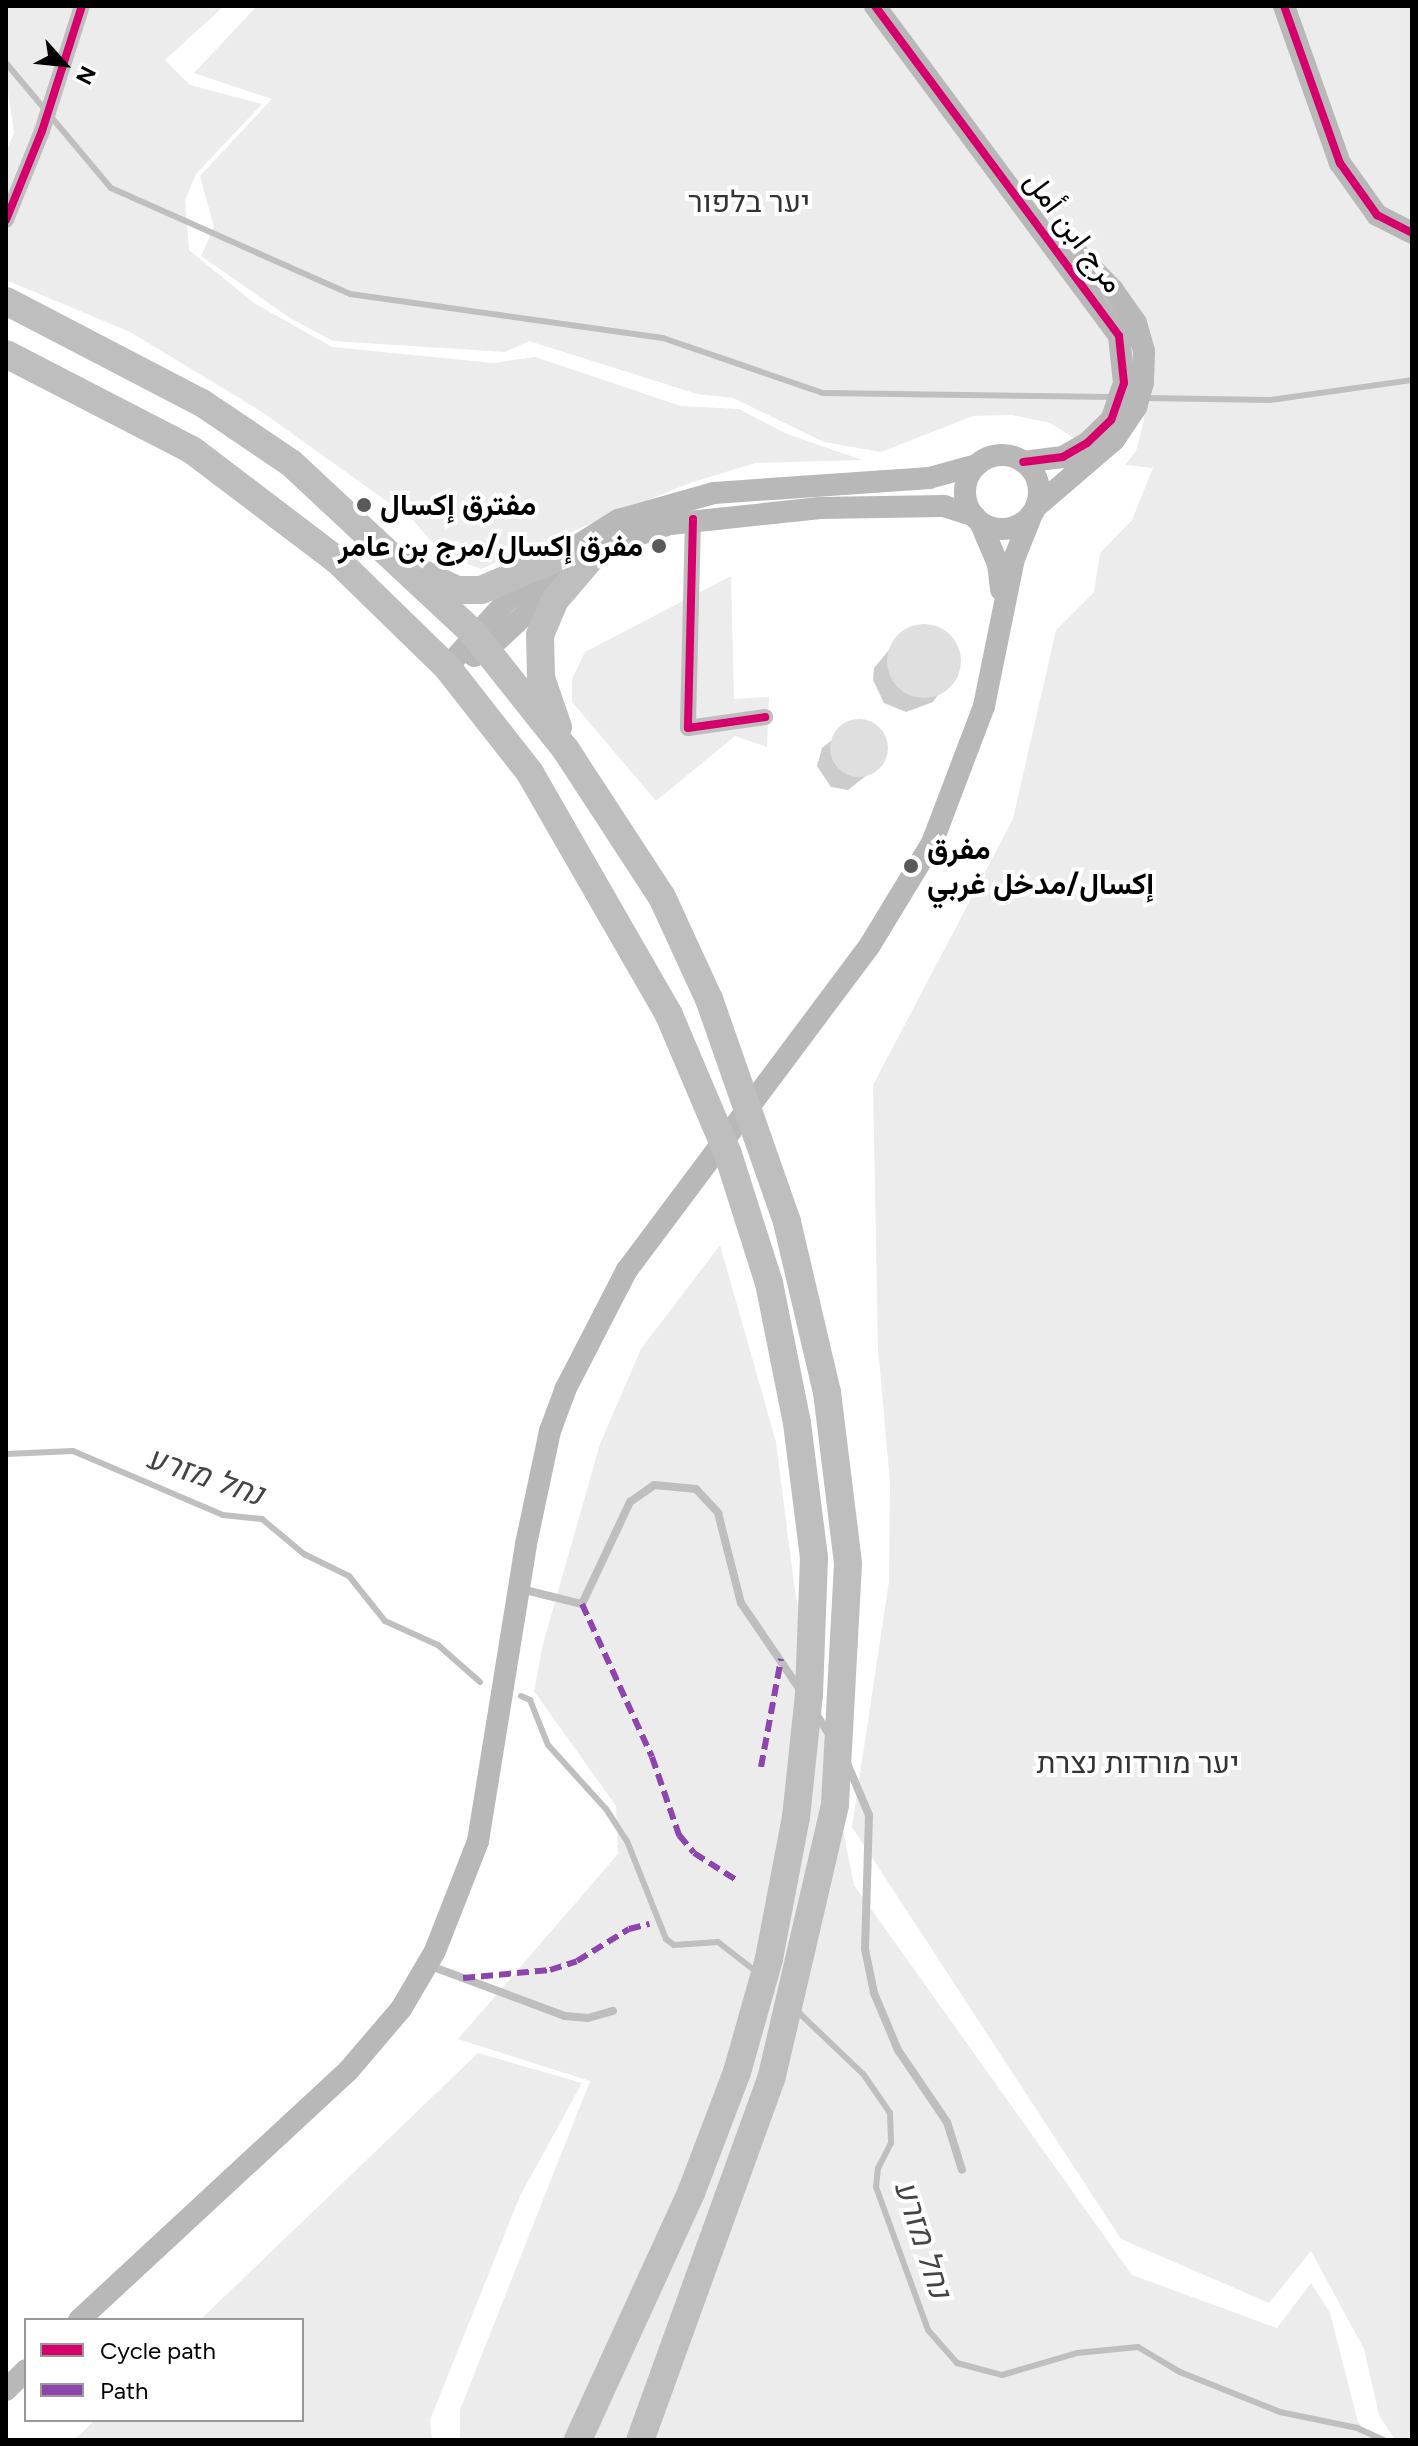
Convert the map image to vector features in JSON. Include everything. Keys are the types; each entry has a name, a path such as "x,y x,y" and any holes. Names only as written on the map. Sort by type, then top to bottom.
{"highway":[{"path":"6,301 202,403 291,463 480,642 566,750 662,897 709,999 787,1222 827,1392 848,1564 835,1805 820,1886 771,2079 640,2440"},
{"path":"6,354 192,450 337,560 447,667 530,773 669,1015 754,1232 795,1409 814,1558 809,1694 796,1817 769,1959 737,2072 691,2193 578,2440"},
{"path":"387,553 442,585 481,590 559,557"},
{"path":"566,750 541,678 540,635 555,600 590,559"}],"main road":[{"name":"مرج ابن أمل","path":"875,6 1110,319 1119,336 1126,368 1118,408 1100,432 1063,457 1023,462"},
{"path":"1284,6 1346,175 1377,215 1412,233"},
{"name":"مرج ابن أمل","path":"1023,202 1113,290 1136,323 1144,351 1143,382 1124,428 1034,510"},
{"path":"81,2318 348,2071 401,2009 427,1965 478,1841 518,1588 550,1431 580,1353 649,1238 870,945 909,882 942,819 971,747 1014,559 1034,510 1038,484 1023,462 994,456 977,465 929,478 686,498 618,520 559,557 480,642"},
{"path":"977,465 965,489 998,564 1001,623"},
{"path":"447,667 590,559 641,533 693,519 924,506 977,519 1004,530 1034,510"},
{"path":"6,2390 24,2372"}],"street":[{"path":"6,220 42,131 82,6"},
{"path":"693,519 688,728 765,717"}],"lane":[{"path":"518,1588 582,1604 621,1513 642,1492 668,1482 696,1489 708,1498 723,1528 741,1603 858,1781 872,1843 865,1949 874,1993 898,2050 947,2122 962,2170"},
{"path":"427,1965 565,2016 588,2018 613,2011"}],"green space":[{"path":"6,6 224,6 165,60 190,85 262,104 196,174 185,200 189,250 254,303 332,347 493,363 535,357 681,406 739,409 787,434 862,460 755,463 690,483 481,569 442,554 413,520 262,412 130,332 6,280 6,152 14,133 6,79"},
{"name":"יער מורדות נצרת","path":"257,6 1412,6 1412,2440 1395,2440 1379,2415 1364,2349 1311,2251 1269,2303 1121,2239 852,1827 889,1581 890,1482 878,1348 873,1085 1013,819 1056,630 1094,592 1100,553 1132,520 1153,468 1125,465 1136,451 1144,420 1139,385 1076,439 1050,423 1012,415 973,416 881,452 824,442 733,398 697,394 529,341 505,352 333,341 290,318 201,256 214,227 200,176 272,99 194,73"},
{"path":"731,576 734,699 769,697 767,747 735,736 656,801 572,702 572,679 585,652"},
{"path":"720,1245 776,1442 795,1591 854,1885 1132,2275 1277,2328 1311,2283 1330,2313 1358,2422 1374,2440 460,2440 460,2410 590,2081 458,2039 618,1854 616,1806 534,1691 543,1644 600,1444 641,1349"},
{"path":"478,2053 582,2083 520,2196 430,2420 432,2440 74,2440 93,2422 304,2422 304,2318 202,2318"}],"building":[{"path":"924,624 945,630 955,640 961,661 955,682 945,692 924,698 903,692 893,682 887,661 893,640 903,630"},
{"path":"859,719 879,728 888,748 879,768 859,777 839,768 830,748 839,728"}],"waterway":[{"path":"6,63 111,188 350,294 663,338 823,393 1114,397"},
{"path":"1145,398 1270,400 1412,380"},
{"name":"נחל מזרע","path":"6,1454 73,1451 223,1515 262,1519 304,1554 349,1576 385,1621 438,1645 480,1682"},
{"name":"נחל מזרע","path":"521,1696 530,1700 548,1745 606,1809 627,1841 666,1939 674,1945 718,1942 758,1973"},
{"name":"נחל מזרע","path":"795,2009 864,2075 890,2113 891,2143 878,2168 876,2187 928,2330 957,2363 1002,2375 1077,2353 1138,2347 1180,2372 1280,2412 1357,2428 1384,2440"}],"marked path":[{"path":"582,1604 652,1757 679,1835 694,1853 738,1881"},
{"path":"761,1767 781,1659"},
{"path":"463,1978 550,1970 577,1961 629,1929 649,1924"}],"cycle path":[{"path":"6,220 42,131 82,6"},
{"path":"875,6 1119,336 1124,383 1111,420 1087,443 1063,457 1023,462"},
{"path":"1284,6 1340,163 1377,215 1412,233"},
{"path":"693,519 688,728 765,717"}],"place":[{"name":"مفترق إكسال","path":"364,505"},
{"name":"مفرق إكسال/مرج بن عامر","path":"659,546"},
{"name":"مفرق إكسال/مدخل غربي","path":"911,866"}],"park label":[{"name":"יער בלפור","path":"749,202"}]}
